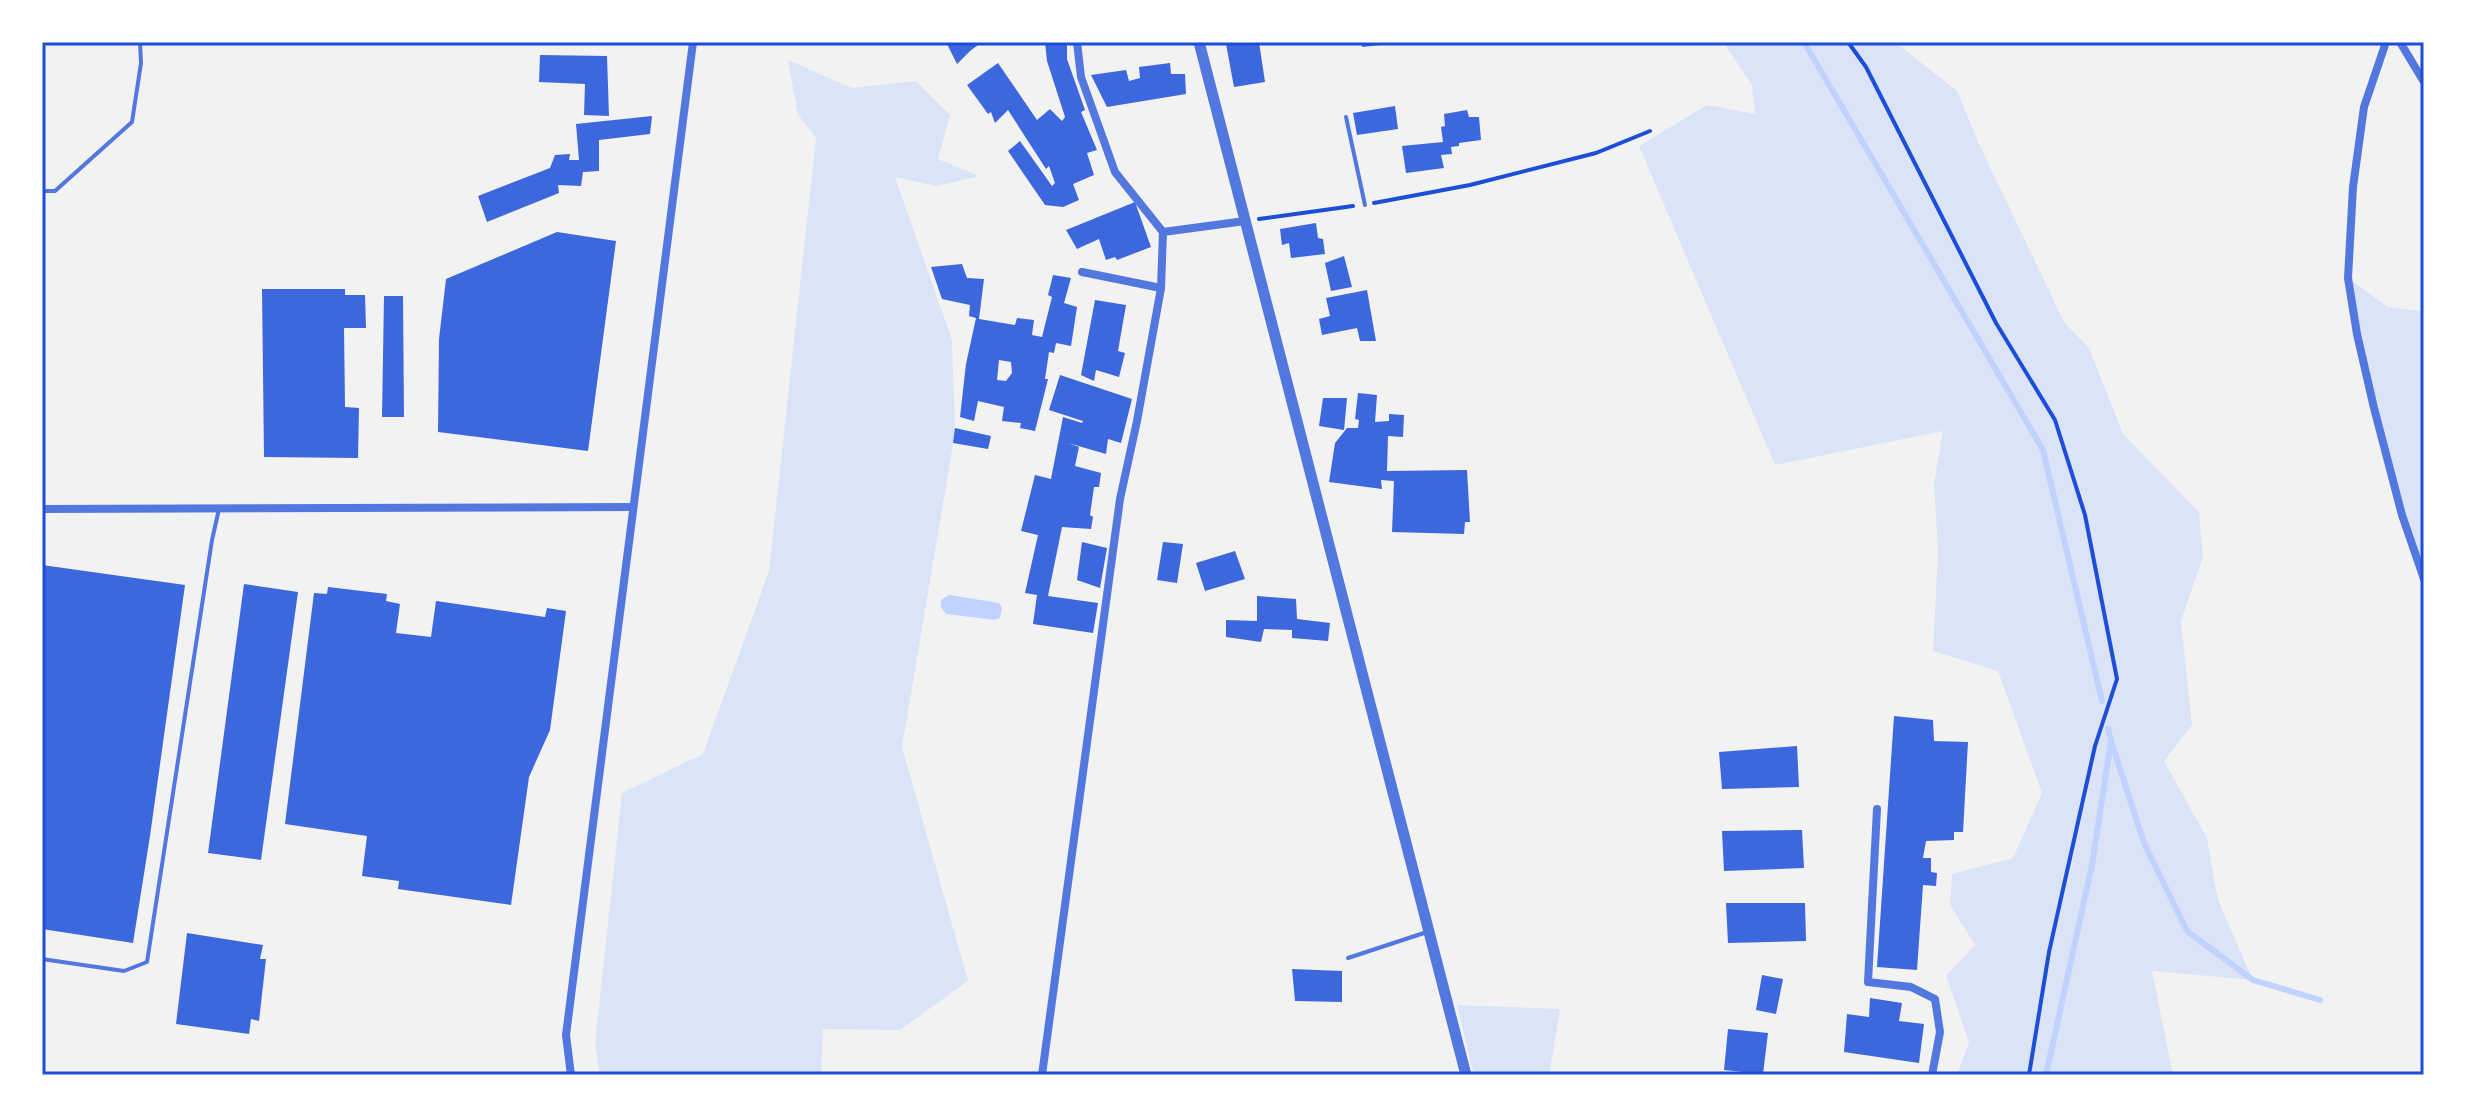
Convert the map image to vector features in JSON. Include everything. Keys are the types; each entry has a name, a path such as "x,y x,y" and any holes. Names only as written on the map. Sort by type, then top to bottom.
{"street":[{"path":"571,1075 566,1035 693,42"},
{"path":"1042,1075 1120,499 1161,288 1163,232 1115,172 1081,77 1077,42"},
{"path":"1199,42 1466,1075"},
{"path":"2386,42 2364,107 2353,187 2348,278 2374,408 2402,515 2424,579"},
{"path":"2400,42 2424,82"},
{"path":"1163,232 1245,221"},
{"path":"1082,272 1161,288"},
{"path":"42,509 633,507"},
{"path":"1877,809 1868,982 1911,987 1935,999 1940,1032 1932,1075"}],"lane":[{"path":"42,191 55,191 132,122 141,63 140,42"},
{"path":"1346,117 1365,205"},
{"path":"42,959 124,971 147,962 219,509"},
{"path":"1348,958 1429,931"}],"path":[{"path":"1848,42 1866,67 1996,323 2055,420 2085,515 2117,679 2091,760 2049,952 2029,1075"},
{"path":"1245,221 1365,205 1470,185 1596,153 1650,131"}],"shaded area":[{"path":"1723,42 1895,42 1957,91 2064,322 2089,348 2123,434 2199,512 2203,557 2181,621 2192,725 2164,761 2207,838 2218,900 2253,980 2152,971 2173,1075 1957,1075 1969,1042 1946,976 1975,945 1950,905 1952,874 2013,858 2042,793 1998,671 1933,651 1938,551 1934,484 1943,431 1775,465 1639,146 1707,105 1755,114 1752,85"},
{"path":"788,60 852,88 916,81 950,115 938,159 979,176 937,186 895,177 952,340 955,432 902,747 968,981 900,1030 823,1029 821,1075 600,1075 595,1044 622,793 703,754 769,571 816,138 798,115"},
{"path":"2348,278 2388,307 2424,312 2424,580 2402,515"},
{"path":"1457,1005 1560,1009 1549,1075 1474,1075"}],"water":[{"path":"949,595 999,603 1002,608 1000,618 946,614 941,600"}],"building":[{"path":"946,42 982,42 957,64"},
{"path":"1045,42 1067,42 1067,59 1085,110 1081,112 1097,150 1087,153 1094,175 1073,184 1079,200 1063,207 1045,205 1008,151 1020,141 1052,186 1055,183 1049,166 1046,169 1008,110 995,123 991,112 988,114 967,85 998,63 1037,120 1050,109 1062,121 1065,117 1047,61"},
{"path":"1259,42 1265,82 1234,87 1226,44"},
{"path":"1361,42 1389,42 1389,44 1362,47"},
{"path":"540,55 607,56 609,116 584,115 585,84 539,82"},
{"path":"1170,63 1171,74 1185,74 1186,94 1107,107 1091,75 1126,70 1129,81 1140,78 1139,67"},
{"path":"1395,106 1398,129 1357,135 1353,113"},
{"path":"1467,110 1469,117 1479,117 1481,140 1451,147 1452,154 1441,155 1444,168 1406,173 1402,146 1443,142 1441,127 1445,126 1444,114"},
{"path":"652,116 650,134 599,140 599,171 583,172 581,186 558,185 559,193 487,222 478,196 550,168 555,155 570,154 569,160 579,160 576,124"},
{"path":"1135,202 1151,247 1117,260 1115,257 1106,260 1099,239 1077,249 1066,230"},
{"path":"1316,223 1325,254 1291,258 1289,243 1282,245 1280,229"},
{"path":"557,232 616,241 588,451 438,432 439,339 446,279"},
{"path":"1344,256 1352,287 1331,291 1325,263"},
{"path":"962,264 967,278 984,279 979,319 1015,325 1017,318 1034,320 1032,335 1042,337 1052,297 1048,295 1053,275 1071,278 1064,303 1077,307 1071,346 1056,343 1054,353 1049,352 1045,379 1048,379 1035,431 1020,428 1021,423 1002,421 1004,407 978,401 974,421 960,417 966,364 976,318 969,316 970,305 942,299 931,267","holes":["999,360 1011,362 1012,373 1006,381 997,380"]},
{"path":"262,289 345,289 345,295 365,295 366,328 344,328 345,407 359,408 358,458 264,457"},
{"path":"1367,290 1376,341 1360,341 1357,328 1322,335 1319,319 1330,316 1326,298"},
{"path":"384,296 403,296 404,417 382,417"},
{"path":"1095,300 1126,305 1118,351 1125,353 1119,377 1096,370 1094,381 1081,375"},
{"path":"1060,375 1132,399 1121,443 1108,439 1106,454 1068,443 1079,447 1075,466 1101,473 1099,487 1094,487 1091,529 1062,527 1048,596 1098,603 1093,633 1033,624 1037,595 1025,593 1038,535 1021,531 1035,475 1051,479 1063,417 1083,421 1049,410"},
{"path":"1358,393 1377,395 1375,422 1389,421 1389,414 1404,415 1403,437 1388,436 1387,471 1467,470 1470,522 1465,522 1464,534 1392,532 1394,481 1381,480 1382,489 1329,482 1335,443 1347,428 1358,428 1359,420 1355,419"},
{"path":"1323,398 1347,398 1344,430 1319,426"},
{"path":"955,428 991,436 988,449 953,443"},
{"path":"1082,542 1107,548 1100,588 1077,580"},
{"path":"1163,542 1183,544 1177,583 1157,580"},
{"path":"1235,551 1245,579 1205,591 1196,563"},
{"path":"42,565 185,585 133,943 42,929"},
{"path":"244,584 298,592 261,860 208,853"},
{"path":"328,587 387,594 386,601 400,604 396,633 431,637 436,601 545,617 547,608 566,611 550,730 529,777 511,905 398,889 399,881 362,876 367,836 285,824 314,593 327,594"},
{"path":"1257,596 1296,599 1297,619 1330,623 1328,641 1292,638 1292,630 1264,629 1261,642 1226,637 1226,620 1257,621"},
{"path":"1894,716 1933,720 1934,741 1968,742 1963,832 1954,832 1954,840 1926,841 1923,858 1931,858 1931,872 1937,873 1936,886 1923,885 1917,970 1877,967"},
{"path":"1797,746 1799,787 1722,789 1719,752"},
{"path":"1802,830 1804,868 1724,871 1722,831"},
{"path":"1726,903 1805,903 1806,941 1728,943"},
{"path":"187,933 263,945 260,959 266,959 259,1021 251,1019 249,1034 176,1024"},
{"path":"1292,969 1342,971 1342,1002 1295,1001"},
{"path":"1762,975 1783,979 1776,1014 1756,1010"},
{"path":"1870,998 1902,1003 1899,1021 1924,1024 1919,1063 1844,1052 1847,1014 1869,1017"},
{"path":"1728,1029 1768,1033 1763,1074 1724,1070"}],"waterway":[{"path":"1804,42 2043,450 2102,701"},
{"path":"2046,1075 2092,865 2111,741 2108,729"},
{"path":"2111,741 2144,843 2187,931 2253,980 2320,1000"}]}
